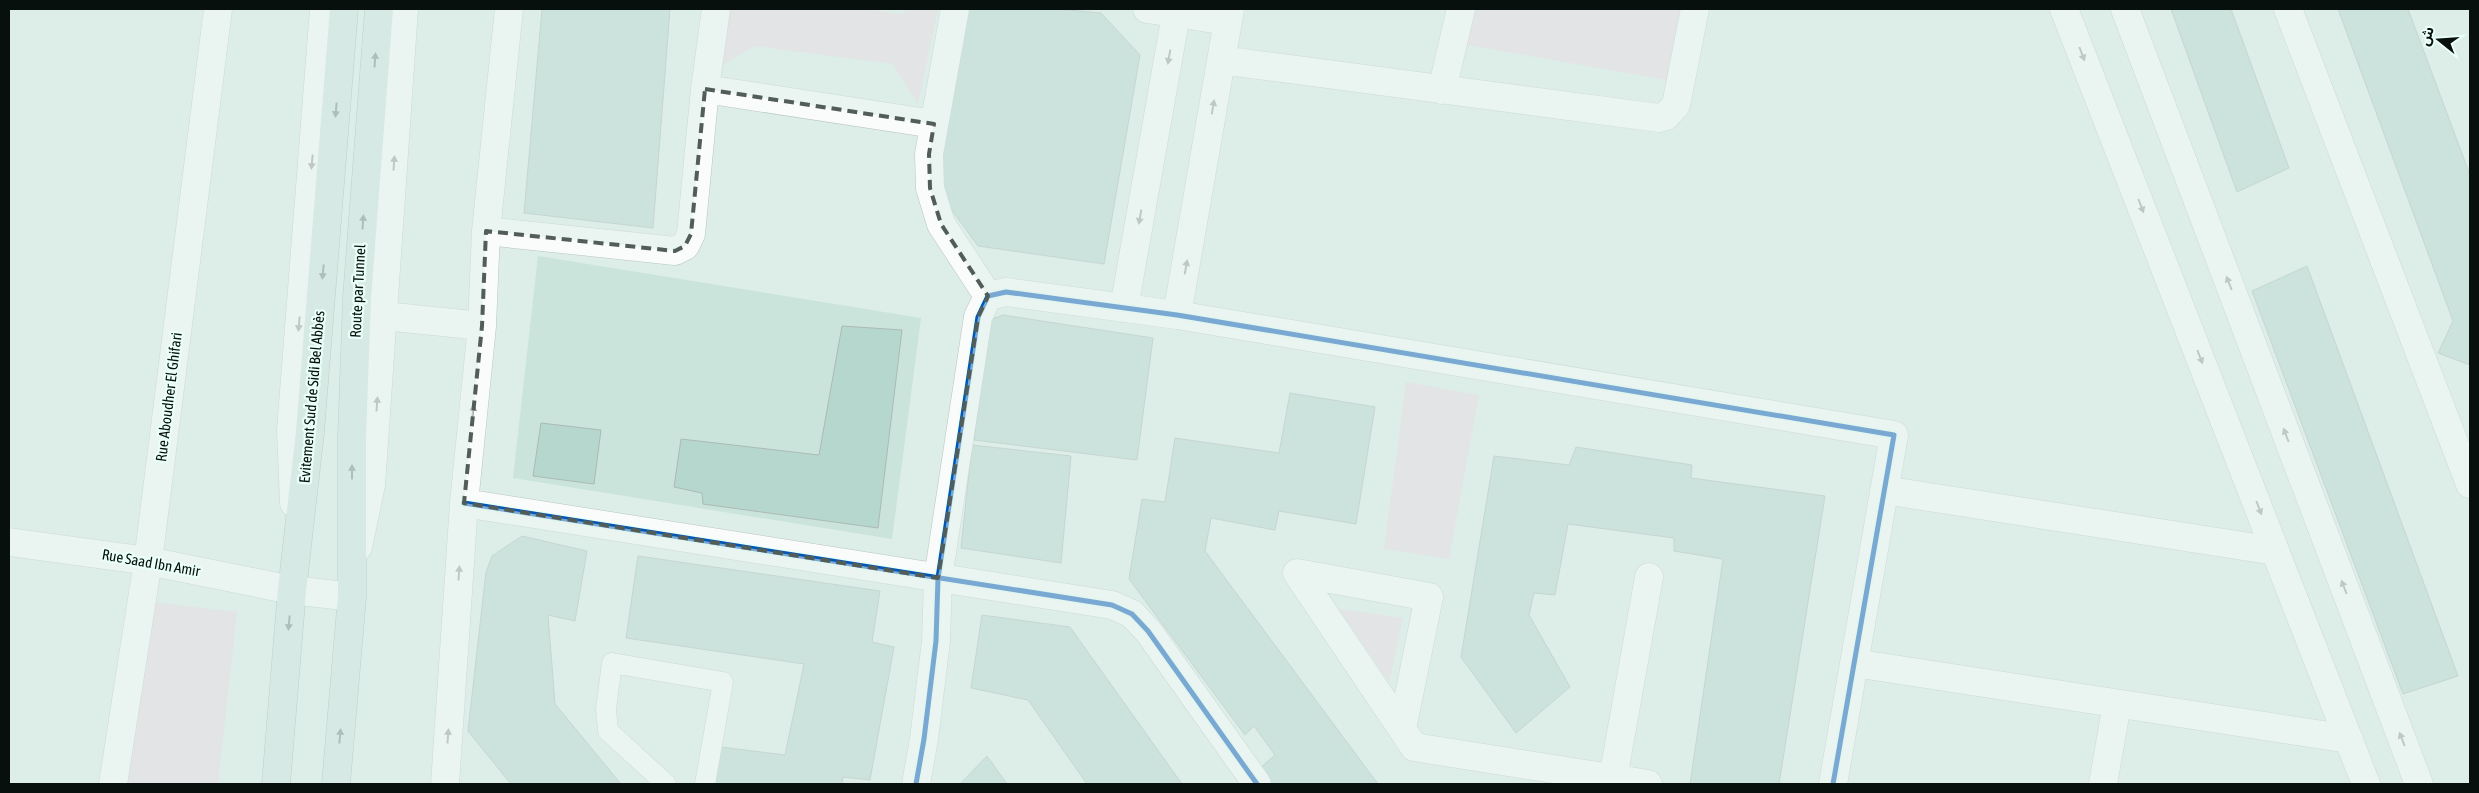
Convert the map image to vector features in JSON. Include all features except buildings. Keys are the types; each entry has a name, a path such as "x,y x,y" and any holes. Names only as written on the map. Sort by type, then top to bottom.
{"highway":[{"name":"Evitement Sud de Sidi Bel Abbès","path":"276,784 292,590 310,432 344,9"},
{"name":"Route par Tunnel","path":"352,585 352,436 357,298 378,9"},
{"path":"336,784 352,585"}],"street":[{"name":"Rue Aboudher El Ghifari","path":"113,784 148,561 218,9"},
{"path":"296,558 291,430 324,9"},
{"path":"352,585 371,484 404,9"},
{"path":"445,784 464,503 482,326 486,230 509,9"},
{"path":"486,230 675,251 685,246 691,234 705,89 716,9"},
{"path":"955,9 928,154 930,188 941,224 988,296"},
{"path":"1147,9 1229,15 1177,315"},
{"path":"1442,90 1461,9"},
{"path":"1221,60 1659,118 1666,116 1676,105 1695,9"},
{"path":"2064,9 2366,784"},
{"path":"2125,9 2419,784"},
{"path":"2288,9 2460,426 2470,484"},
{"path":"1124,308 1177,11"},
{"path":"705,89 934,124"},
{"path":"988,296 1006,292 1177,315 1894,435 1833,784"},
{"path":"916,784 924,739 936,641 938,578 978,317 988,296"},
{"path":"384,316 482,326"},
{"path":"1884,490 2275,551"},
{"path":"464,503 1112,605 1132,614 1148,631 1257,784"},
{"name":"Rue Saad Ibn Amir","path":"9,542 148,561 292,590 352,585"},
{"path":"1402,729 1429,597 1297,573 1414,747 1613,781 1648,784"},
{"path":"1613,781 1649,577"},
{"path":"1854,663 2349,739"},
{"path":"2103,784 2116,704"}],"lane":[{"path":"666,784 608,731 606,709 612,663 723,682 705,784"}],"highlighted area":[{"path":"705,89 934,124 929,154 930,188 941,224 988,296 978,317 938,578 464,503 482,326 486,231 675,251 685,246 691,234"}],"shaded area":[{"path":"729,9 864,9 900,14 911,9 938,9 918,104 893,64 755,46 722,65"},
{"path":"1475,9 1683,9 1668,80 1467,45"},
{"path":"538,256 921,318 892,539 513,478"},
{"path":"1406,382 1479,395 1449,559 1384,549"},
{"path":"145,601 237,612 218,784 118,784"},
{"path":"1339,609 1403,618 1389,682"}],"cycle path":[{"path":"916,784 924,739 936,641 938,578 978,317 988,296 1006,292 1177,315 1894,435 1833,784"},
{"path":"464,503 1112,605 1132,614 1148,631 1257,784"}]}
